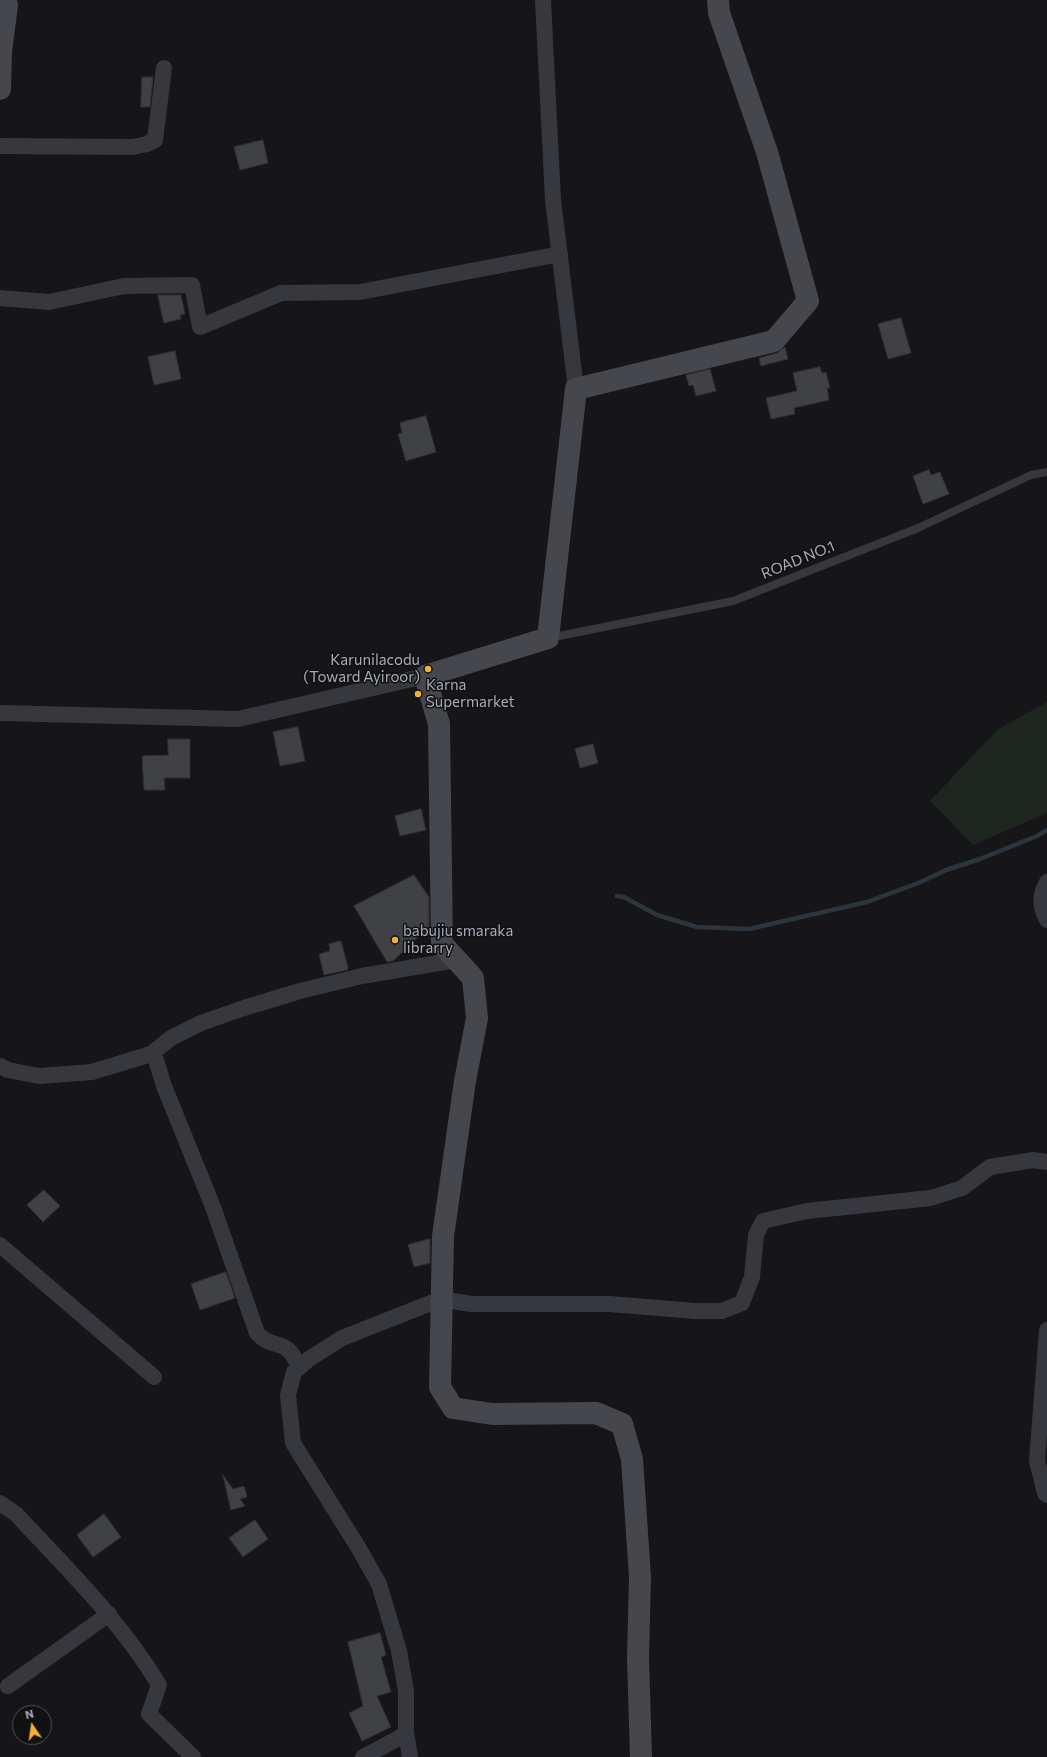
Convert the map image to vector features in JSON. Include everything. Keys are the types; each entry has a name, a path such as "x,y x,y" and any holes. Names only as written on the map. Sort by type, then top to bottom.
{"main road":[{"path":"0,89 1,52 7,6 5,0"},
{"path":"641,1757 638,1658 640,1577 632,1459 622,1424 596,1413 492,1414 453,1408 440,1387 442,1236 465,1081 477,1018 473,978 442,944 439,724 426,676 548,638 576,389 774,341 808,301 767,152 719,13 718,0"}],"street":[{"path":"542,0 553,200 576,389"},
{"path":"0,146 133,147 147,144 155,140 164,68"},
{"path":"0,298 49,302 124,286 192,285 200,327 281,293 360,292 560,254"},
{"path":"0,713 238,719 426,676"},
{"path":"1047,882 1041,892 1041,908 1047,920"},
{"path":"0,1066 8,1070 38,1076 92,1072 151,1054 171,1038 201,1023 251,1006 362,976 456,960"},
{"path":"151,1054 156,1060 164,1086 213,1207 257,1333 264,1341 282,1345 294,1355 298,1368"},
{"path":"410,1757 406,1732 406,1691 399,1651 379,1584 358,1547 293,1443 288,1395 294,1372 298,1368 342,1338 441,1299 471,1304 609,1304 695,1311 722,1311 742,1303 752,1277 756,1235 763,1221 807,1211 931,1198 962,1188 990,1167 1032,1160 1047,1162"},
{"path":"0,1245 154,1377"},
{"path":"1047,1330 1037,1461 1044,1493 1047,1495"},
{"path":"0,1503 16,1514 109,1614 146,1664 158,1685 149,1714 193,1757"},
{"path":"8,1686 109,1614"},
{"path":"363,1757 399,1738 406,1732"}],"lane":[{"name":"ROAD NO.1","path":"548,638 732,601 918,528 1031,475 1047,472"}],"shaded area":[{"path":"1047,702 1047,813 973,845 930,801 997,730"}],"building":[{"path":"142,77 153,77 150,107 141,107"},
{"path":"263,140 268,163 240,170 234,147"},
{"path":"158,295 181,295 185,314 180,315 181,319 164,323"},
{"path":"901,318 911,353 888,359 878,324"},
{"path":"785,347 788,359 761,366 759,358 777,353"},
{"path":"175,351 181,379 154,385 148,357"},
{"path":"820,367 822,373 826,372 830,388 827,388 829,400 794,408 795,414 771,419 766,398 797,391 793,373"},
{"path":"710,369 716,391 696,396 693,385 689,386 686,375"},
{"path":"426,416 436,452 406,461 398,434 402,433 400,423"},
{"path":"929,470 931,475 940,472 949,494 923,504 913,476"},
{"path":"298,727 305,761 280,766 273,732"},
{"path":"168,739 190,739 190,778 164,778 165,790 144,790 142,756 168,755"},
{"path":"593,744 598,763 580,768 575,749"},
{"path":"421,809 426,830 400,836 395,816"},
{"name":"babujiu smaraka librarry","path":"414,875 429,897 429,927 393,961 387,962 354,906"},
{"path":"341,941 348,967 347,970 324,975 319,954 330,951 329,944"},
{"path":"44,1190 60,1206 43,1222 27,1205"},
{"path":"430,1239 430,1263 414,1267 408,1245"},
{"path":"226,1272 235,1298 200,1310 191,1284"},
{"path":"223,1475 233,1489 244,1486 247,1497 240,1499 245,1506 231,1510"},
{"path":"104,1514 121,1537 93,1557 77,1535"},
{"path":"255,1520 268,1539 243,1557 229,1538"},
{"path":"380,1633 386,1655 381,1657 391,1692 377,1696 391,1727 362,1741 349,1713 363,1706 348,1642"}],"waterway":[{"path":"617,896 624,897 657,915 697,927 749,929 867,902 921,882 946,870 980,859 1037,836 1047,830"}],"place":[{"name":"Karunilacodu (Toward Ayiroor)","path":"428,669"},
{"name":"Karna Supermarket","path":"418,694"},
{"name":"babujiu smaraka librarry","path":"395,940"}]}
